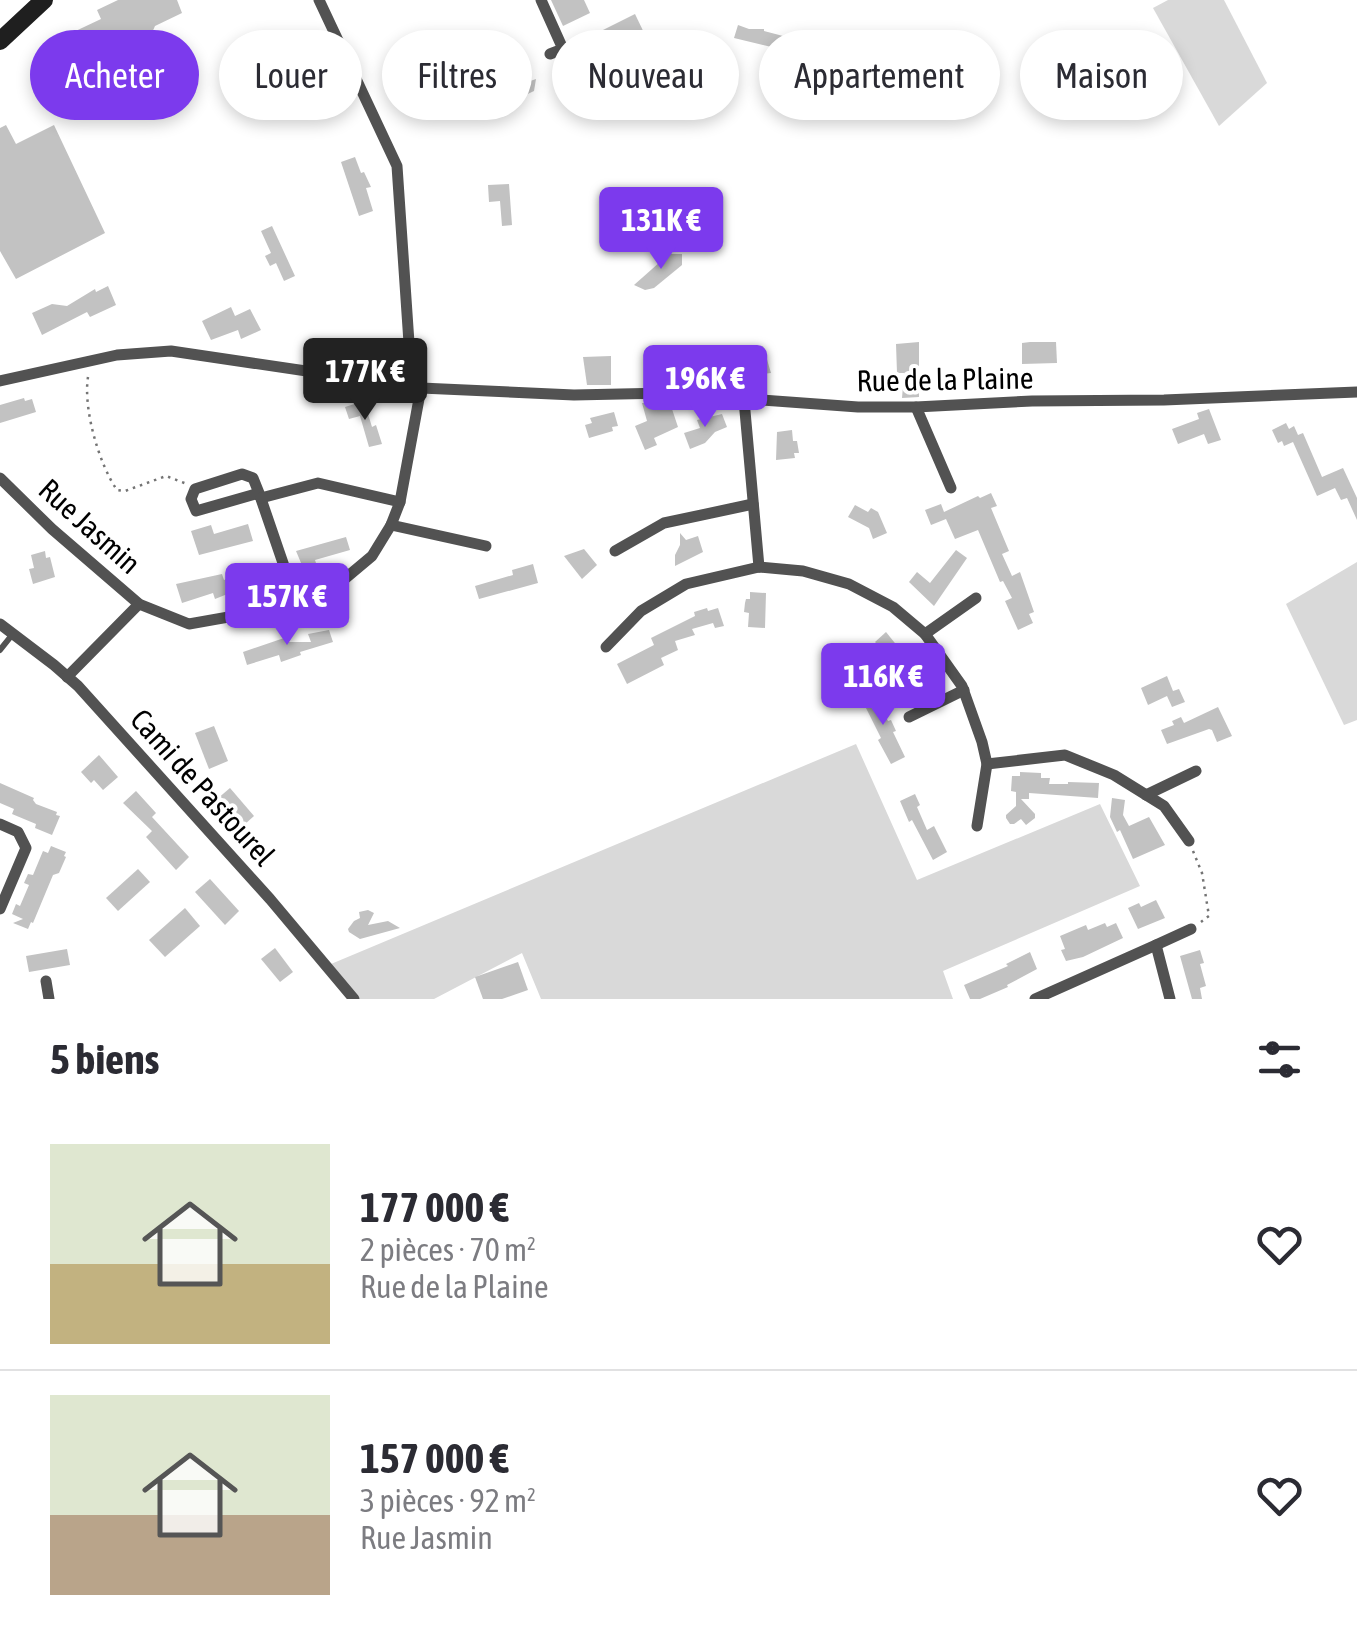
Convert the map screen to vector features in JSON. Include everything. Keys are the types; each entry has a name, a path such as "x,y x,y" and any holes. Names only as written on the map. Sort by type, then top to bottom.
{"main road":[{"path":"0,41 40,1"}],"street":[{"name":"Rue Jasmin","path":"0,478 138,604 190,624 274,609 335,587 372,556 400,502 416,388 398,166 319,0"},
{"path":"541,0 564,48 550,54"},
{"name":"Rue de la Plaine","path":"0,381 117,355 171,351 416,388 574,395 668,393 858,407 1357,392"},
{"path":"744,400 759,567"},
{"path":"916,407 951,488"},
{"path":"296,601 260,496 253,478 242,474 195,489 191,499 196,510 260,496 318,483 400,502"},
{"path":"615,551 664,524 753,504"},
{"path":"391,525 486,546"},
{"path":"606,648 641,612 686,584 759,567 803,571 849,584 893,608 925,634 964,690 987,764 977,826"},
{"path":"925,634 976,598"},
{"path":"67,676 138,604"},
{"name":"Cami de Pastourel","path":"0,624 67,676 270,899 354,999"},
{"path":"909,717 964,690"},
{"path":"987,764 1065,755 1114,774 1164,806 1188,841"},
{"path":"1146,795 1196,771"},
{"path":"0,824 18,832 26,848 0,909"},
{"path":"1035,999 1066,993 1192,929"},
{"path":"1156,946 1170,999"},
{"path":"46,981 49,999"}],"lane":[{"path":"0,650 13,634"}],"path":[{"path":"88,377 85,396 90,421 117,490 125,491 166,476 195,489"},
{"path":"1188,841 1202,873 1209,916 1192,929"}],"shaded area":[{"path":"1168,0 1224,0 1267,83 1219,126 1183,62 1183,30 1165,30 1153,8"},
{"path":"1357,562 1357,720 1344,725 1286,604"},
{"path":"856,744 917,880 1100,804 1140,886 943,971 953,999 541,999 522,953 434,999 358,999 331,964"}],"building":[{"path":"118,0 177,0 182,13 153,30 78,30 101,19 97,10"},
{"path":"551,0 584,0 590,13 563,26"},
{"path":"635,14 643,30 603,30"},
{"path":"738,25 764,29 759,30 759,44 739,39"},
{"path":"6,125 16,144 54,125 105,233 16,279 0,251 0,128"},
{"path":"355,157 371,187 366,188 373,211 359,216 341,162"},
{"path":"509,184 512,225 502,226 500,201 489,202 488,185"},
{"path":"272,226 295,276 284,281 276,263 270,266 265,256 271,253 261,231"},
{"path":"669,254 682,254 682,265 654,288 645,290 634,285"},
{"path":"108,286 116,305 90,317 87,312 42,335 32,313 52,304 67,306 95,289 96,292"},
{"path":"231,307 235,316 250,309 261,330 241,339 238,330 211,340 202,321"},
{"path":"919,342 919,397 902,398 904,373 897,373 896,344"},
{"path":"1056,342 1057,363 1022,364 1022,343"},
{"path":"688,345 723,350 723,362 714,362 714,371 692,371"},
{"path":"763,346 771,373 732,377 731,361 745,360 745,352"},
{"path":"611,356 611,385 587,385 583,357"},
{"path":"32,399 36,412 0,423 0,405"},
{"path":"364,401 382,444 369,447 360,416 349,419 345,407"},
{"path":"642,403 670,403 678,427 654,438 657,445 645,450 635,426 647,421"},
{"path":"1209,409 1221,440 1208,444 1204,434 1178,444 1172,429 1199,419 1197,413"},
{"path":"614,412 618,426 589,438 585,425 592,423 590,418"},
{"path":"722,414 727,427 690,449 684,433 700,428 697,420"},
{"path":"1286,423 1289,429 1294,426 1298,435 1303,433 1322,477 1343,468 1357,498 1357,520 1347,498 1341,500 1335,488 1317,496 1293,442 1284,446 1282,441 1278,443 1272,430"},
{"path":"792,430 799,453 794,453 795,458 776,460 777,432"},
{"path":"991,493 997,506 991,508 1009,551 1002,554 1012,576 1020,572 1034,612 1029,614 1033,623 1018,630 1005,601 1012,598 1000,582 978,530 955,539 946,519 931,525 925,510 941,504 944,512"},
{"path":"855,505 878,512 887,533 873,539 869,528 848,517"},
{"path":"248,524 253,541 199,555 191,531 211,525 214,534"},
{"path":"680,533 686,540 698,536 703,552 675,566 680,545"},
{"path":"346,537 350,550 315,560 317,566 304,570 296,551"},
{"path":"584,549 597,565 582,579 564,556"},
{"path":"956,550 967,558 934,606 909,582 917,572 930,583"},
{"path":"45,551 55,577 33,584 31,555"},
{"path":"533,564 538,583 479,599 475,586 513,575 512,570"},
{"path":"222,574 224,580 231,577 235,591 215,599 213,593 182,603 176,584"},
{"path":"750,592 766,593 765,628 748,627 749,613 744,612"},
{"path":"707,608 718,608 724,626 715,628 713,623 692,629 695,635 675,641 678,650 661,658 664,665 627,684 617,664 654,645 651,638"},
{"path":"329,630 333,642 281,662 279,655 247,665 243,652 287,637 288,642 311,642 308,634"},
{"path":"886,632 923,678 915,685 875,642"},
{"path":"1167,676 1173,691 1179,689 1185,702 1172,707 1167,696 1148,705 1141,688"},
{"path":"876,690 905,757 891,764 861,698"},
{"path":"1218,707 1232,736 1217,742 1209,729 1167,744 1161,730 1174,725 1172,721 1181,717 1184,723"},
{"path":"214,726 228,761 209,769 195,733"},
{"path":"99,755 118,777 103,790 81,772"},
{"path":"1020,772 1041,773 1041,778 1050,778 1049,784 1099,783 1098,798 1029,793 1029,799 1021,799 1035,818 1026,825 1021,819 1010,824 1006,815 1016,806 1012,776 1020,776"},
{"path":"0,783 57,812 60,816 52,835 12,814 14,809 0,803"},
{"path":"230,788 254,816 235,833 210,805"},
{"path":"136,791 156,813 152,817 189,857 176,870 146,837 152,831 123,803"},
{"path":"915,794 927,830 934,826 947,852 933,860 900,801"},
{"path":"1112,798 1125,800 1123,815 1129,826 1149,817 1165,845 1133,859 1110,817"},
{"path":"51,846 66,852 66,857 59,873 53,875 28,929 13,923 23,919 12,914 29,885 24,883 28,874 33,875 43,851 48,853"},
{"path":"138,869 150,882 118,911 106,898"},
{"path":"210,879 239,911 225,925 195,892"},
{"path":"1156,900 1165,918 1138,929 1128,908"},
{"path":"185,908 200,926 165,957 149,940"},
{"path":"359,912 374,913 368,925 388,921 400,928 360,939 348,929 360,918"},
{"path":"1105,923 1107,927 1116,923 1123,938 1066,961 1060,936 1086,925 1088,930"},
{"path":"275,948 293,972 280,982 261,959"},
{"path":"67,949 70,965 29,972 26,956"},
{"path":"1200,950 1206,986 1200,988 1202,999 1192,999 1180,956"},
{"path":"1030,952 1037,969 1008,987 980,999 970,999 964,985"},
{"path":"518,962 528,990 502,999 483,999 475,977"}]}
